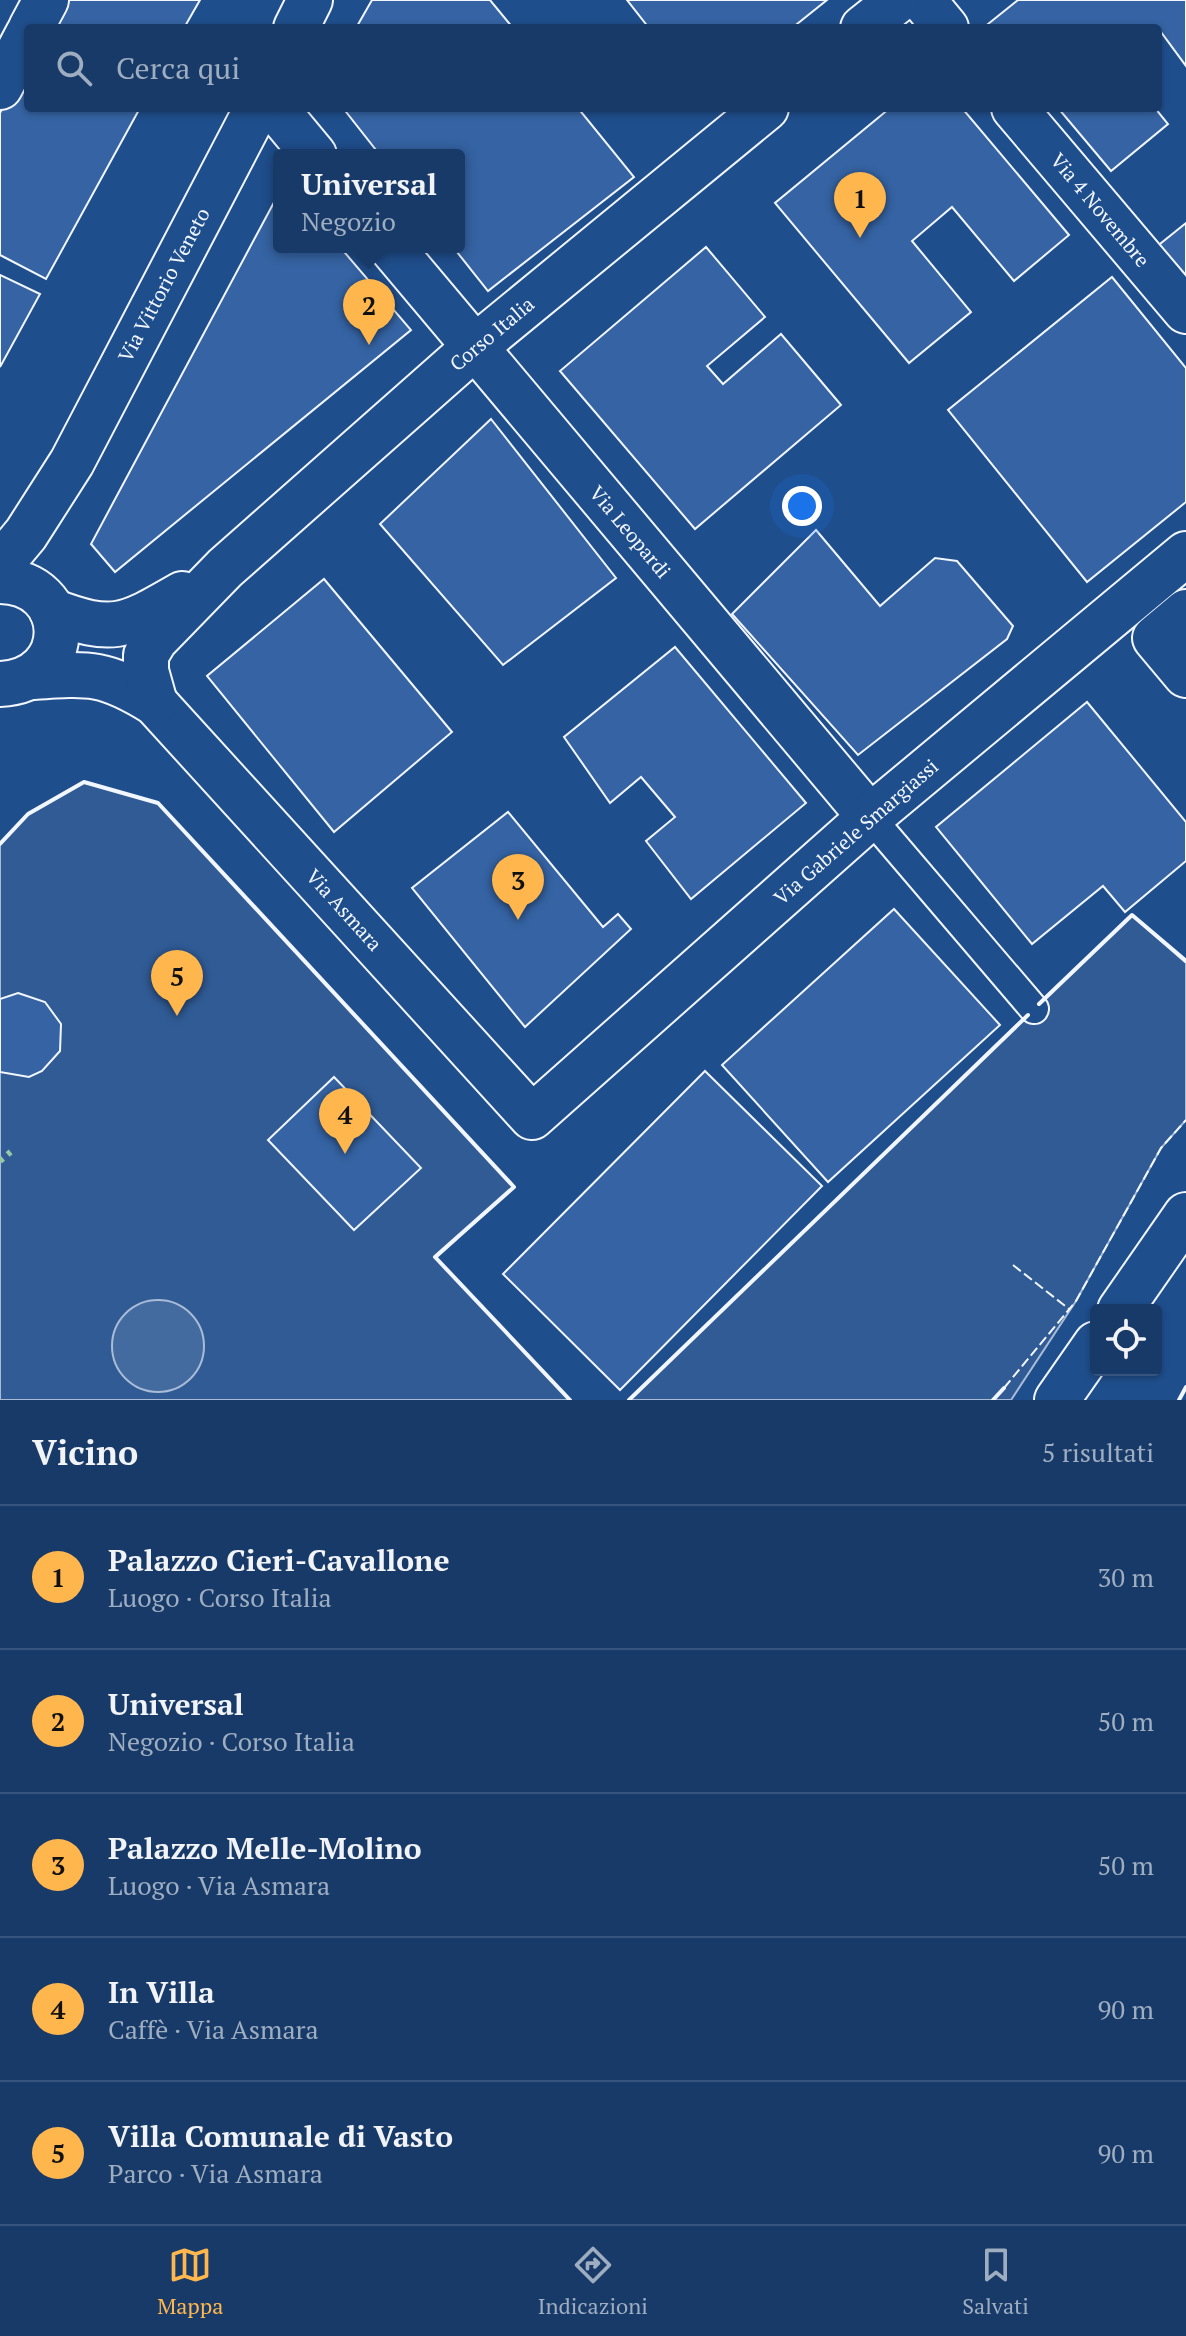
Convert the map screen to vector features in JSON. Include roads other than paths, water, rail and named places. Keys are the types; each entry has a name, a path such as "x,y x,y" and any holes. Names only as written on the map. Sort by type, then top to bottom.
{"street":[{"path":"30,24 46,0"},
{"path":"298,24 310,0"},
{"path":"868,24 898,0"},
{"path":"923,0 943,24"},
{"path":"0,87 20,40"},
{"name":"Via Vittorio Veneto","path":"24,545 72,462 255,112"},
{"path":"278,112 309,149"},
{"name":"Corso Italia","path":"162,618 225,568 475,347 761,112"},
{"name":"Via 4 Novembre","path":"1017,112 1186,311"},
{"name":"Via Leopardi","path":"396,253 870,817"},
{"path":"13,686 44,668 56,640 49,606 24,545"},
{"name":"Via Gabriele Smargiassi","path":"532,1117 870,817 1186,554"},
{"path":"0,581 24,584 49,606 82,622 107,627 162,618 146,655 146,671 155,703"},
{"path":"1186,612 1155,638 1186,675"},
{"path":"13,686 104,676 155,703"},
{"name":"Via Asmara","path":"155,703 532,1117"},
{"path":"1124,1304 1186,1215"},
{"path":"1057,1400 1090,1353"}],"lane":[{"path":"870,817 1034,1009"}],"place":[{"name":"Palazzo Cieri-Cavallone","path":"860,238"},
{"name":"Universal","path":"369,345"},
{"name":"Palazzo Melle-Molino","path":"518,920"},
{"name":"Villa Comunale di Vasto","path":"177,1016"},
{"name":"In Villa","path":"345,1154"}]}
